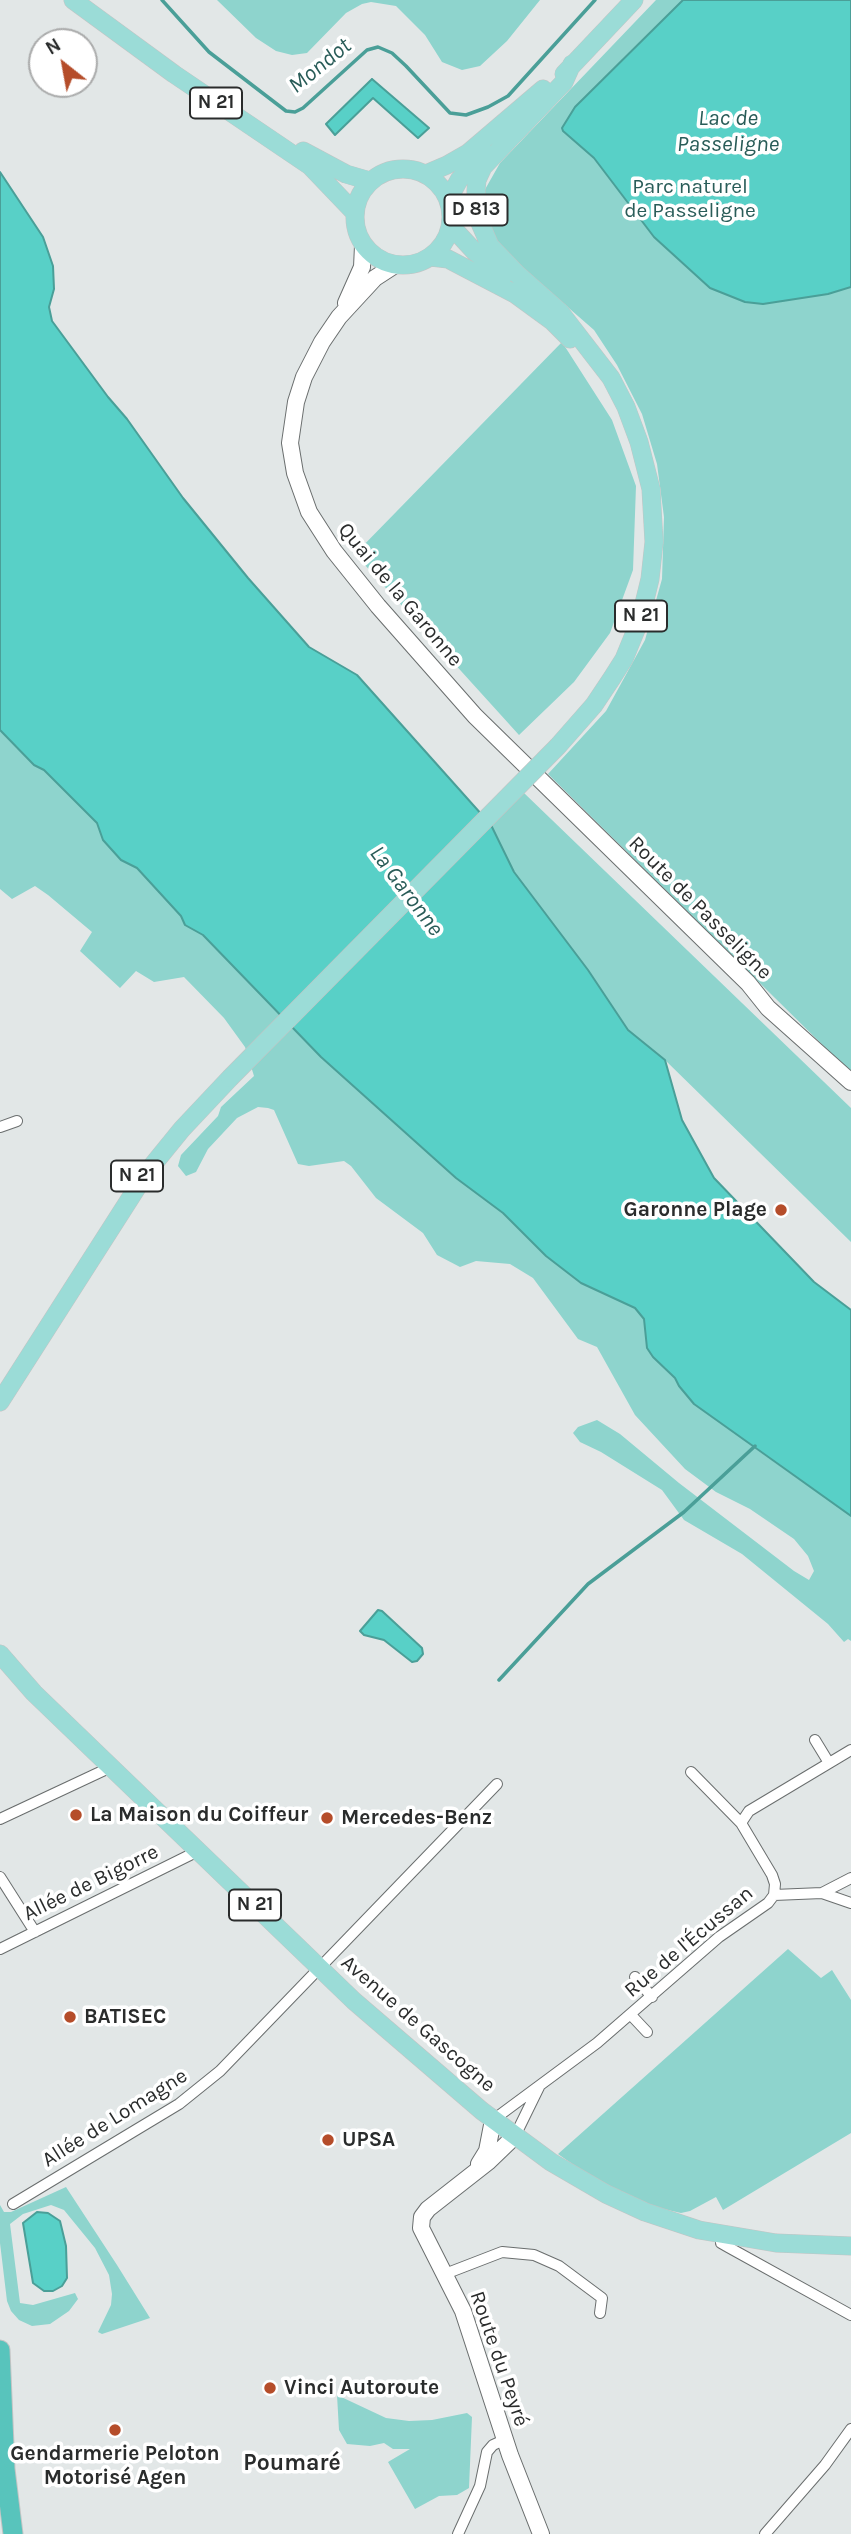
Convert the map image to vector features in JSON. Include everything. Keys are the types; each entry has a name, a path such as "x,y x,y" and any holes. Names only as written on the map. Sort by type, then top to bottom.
{"highway":[{"path":"0,2350 5,2469 13,2534"}],"main road":[{"name":"N 21","path":"73,0 174,74 310,166 354,212"},
{"name":"N 21","path":"85,0 192,79 311,156 346,174 370,181"},
{"name":"D 813","path":"448,200 459,180 474,162 634,0"},
{"name":"D 813","path":"426,174 447,166 468,153 572,64"},
{"name":"D 813","path":"572,64 564,82 483,167 477,180 476,214 490,246 560,312 589,348"},
{"path":"412,169 426,174 440,185 448,200 451,226 447,238 431,257 420,263 395,265 383,262 363,246 357,236 354,212 362,190 370,181 382,173 412,169"},
{"name":"N 21","path":"0,1384 141,1170 168,1137 594,705 624,659 647,598 654,542 651,489 643,452 616,387 589,348 555,315 474,251 451,226"},
{"name":"N 21","path":"431,257 448,259 463,265 515,294 552,321 580,349 600,377 625,425 639,464 649,533 646,571 637,612 623,650 611,670 556,744"},
{"name":"N 21","path":"0,1402 147,1172 228,1076"},
{"name":"Avenue de Gascogne","path":"0,1654 34,1693 354,2001 493,2120 551,2162 606,2194 657,2216 721,2235 776,2244 851,2246"},
{"name":"Avenue de Gascogne","path":"0,1670 34,1693"}],"street":[{"name":"Quai de la Garonne","path":"339,317 362,267 363,246"},
{"name":"Quai de la Garonne","path":"395,265 375,278 339,317 304,377 296,402 290,443 300,491 327,541 364,589 475,716 520,762"},
{"name":"Route de Passeligne","path":"520,762 570,807 748,983 768,1008 851,1082"},
{"path":"0,1127 17,1121"},
{"path":"815,1740 829,1763"},
{"path":"741,1823 749,1811 851,1750"},
{"path":"0,1819 111,1767"},
{"name":"Rue de l'Écussan","path":"493,2120 631,2015 719,1937 768,1903 774,1895 772,1875 741,1823 691,1772"},
{"name":"Allée de Lomagne","path":"12,2204 195,2093 220,2071 497,1784"},
{"name":"Allée de Bigorre","path":"0,1949 198,1851"},
{"path":"0,1877 35,1932"},
{"path":"822,1894 851,1878"},
{"path":"774,1895 822,1894 851,1903"},
{"path":"635,1978 652,1997"},
{"path":"631,2015 647,2032"},
{"name":"Rue de l'Écussan","path":"515,2136 541,2084"},
{"name":"Route du Peyré","path":"468,2177 487,2151 493,2120"},
{"name":"Route du Peyré","path":"515,2136 428,2208 422,2217 421,2228 469,2326 504,2440 541,2534"},
{"path":"721,2235 721,2243 851,2315"},
{"path":"445,2274 502,2252 534,2255 559,2266 602,2298 600,2313"},
{"path":"765,2534 825,2465 851,2429"},
{"path":"458,2534 480,2486 487,2452 493,2445 504,2440"}],"green space":[{"path":"217,0 540,0 507,41 480,66 462,70 442,62 425,35 396,6 371,2 362,4 346,13 307,53 292,55 276,51 256,38"},
{"name":"Parc naturel de Passeligne","path":"656,0 851,0 851,1073 548,774 606,711 645,640 662,579 664,517 657,464 642,414 617,365 594,330 501,249 483,224 483,193 500,163"},
{"path":"562,342 612,420 636,486 633,570 610,633 574,682 519,735 355,554"},
{"path":"0,730 97,823 103,840 121,860 137,868 181,916 185,925 203,935 321,1057 456,1178 503,1213 546,1256 581,1283 635,1308 644,1319 647,1348 679,1386 753,1447 851,1516 851,1641 848,1639 844,1642 828,1624 742,1554 684,1520 662,1490 580,1442 573,1433 578,1427 597,1420 620,1434 679,1483 809,1580 814,1571 808,1556 794,1539 750,1509 716,1492 685,1469 635,1415 597,1347 578,1339 533,1278 510,1264 476,1261 460,1267 437,1255 423,1233 376,1198 344,1161 309,1166 298,1164 274,1110 268,1108 258,1107 237,1118 208,1149 196,1172 186,1176 178,1166 181,1155 218,1116 221,1107 254,1076 245,1047 224,1018 184,977 154,982 136,971 120,988 80,951 92,932 48,895 35,886 12,899 0,889"},
{"path":"524,793 851,1108 851,1242 665,1060 628,1030 588,970 514,872 491,825"},
{"path":"788,1949 821,1978 832,1970 851,2000 851,2133 723,2210 716,2197 681,2213 650,2206 611,2188 558,2154"},
{"path":"66,2187 150,2318 102,2334 98,2332 111,2305 109,2275 95,2248 64,2210 51,2205 23,2214 10,2224 20,2303 33,2305 75,2293 78,2299 69,2311 50,2324 32,2326 19,2320 11,2311 7,2301 0,2243 0,2205 4,2212 11,2212"},
{"path":"337,2395 386,2418 432,2420 467,2413 472,2417 469,2488 457,2495 439,2496 415,2509 388,2462 410,2449 393,2449 384,2443 370,2446 347,2444 339,2430"}],"water":[{"name":"Lac de Passeligne","path":"683,0 851,0 851,287 828,294 763,304 745,302 710,288 654,237 594,158 563,131 562,128 575,107"},
{"path":"372,79 429,128 418,138 373,98 335,135 326,124"},
{"name":"La Garonne","path":"0,172 43,237 53,266 54,289 49,307 52,321 183,498 309,647 357,675 491,825 514,872 588,970 628,1030 665,1060 682,1120 714,1178 814,1282 851,1310 851,1516 694,1404 675,1378 647,1348 644,1319 635,1308 581,1283 546,1256 503,1213 456,1178 321,1057 203,935 185,925 181,916 137,868 121,860 103,840 97,823 0,730"},
{"path":"378,1610 422,1648 423,1654 417,1661 412,1662 384,1640 364,1635 360,1631"},
{"path":"37,2212 48,2213 60,2221 66,2246 67,2278 62,2286 53,2291 44,2291 33,2283 23,2223"}],"waterway":[{"name":"Mondot","path":"162,0 209,52 286,111 295,112 303,108 367,50 378,47 392,53 450,113 466,115 508,96 595,0"},
{"path":"499,1680 588,1584 684,1512 755,1446"}],"place":[{"name":"Garonne Plage","path":"781,1210"},
{"name":"La Maison du Coiffeur","path":"76,1815"},
{"name":"Mercedes-Benz","path":"327,1818"},
{"name":"BATISEC","path":"70,2017"},
{"name":"UPSA","path":"328,2140"},
{"name":"Vinci Autoroute","path":"270,2388"},
{"name":"Gendarmerie Peloton Motorisé Agen","path":"115,2430"}],"district":[{"name":"Poumaré","path":"292,2463"}]}
